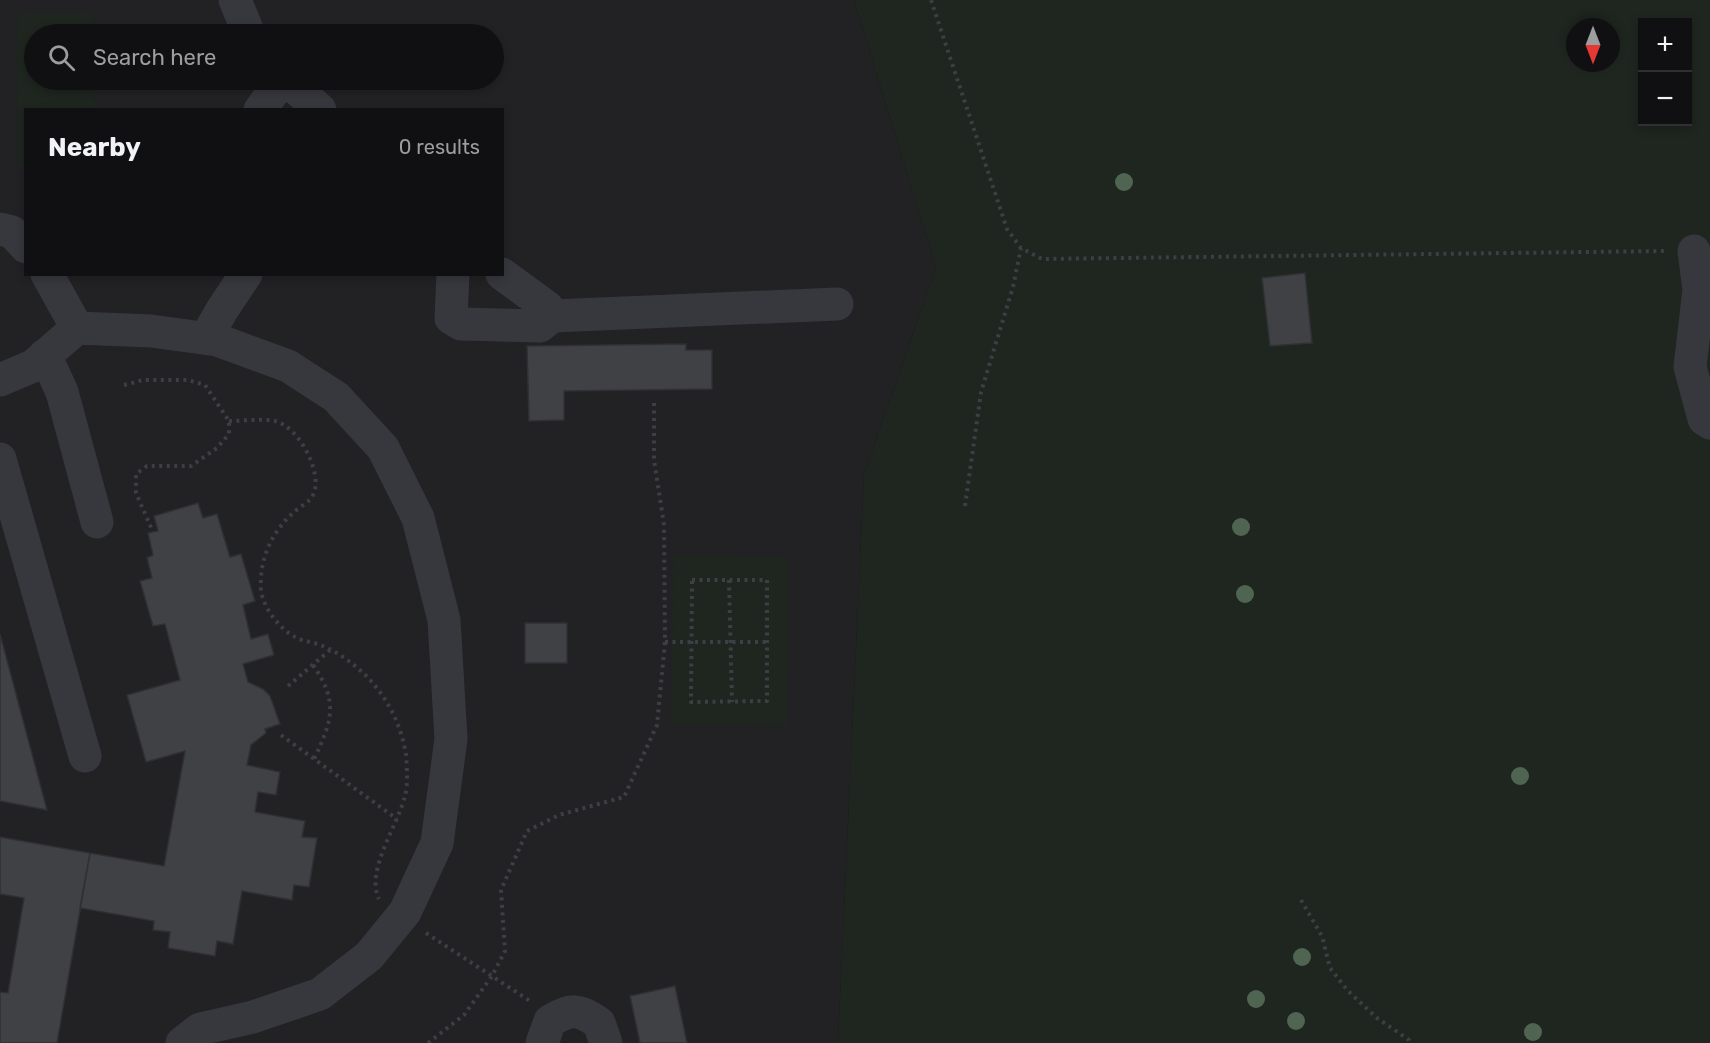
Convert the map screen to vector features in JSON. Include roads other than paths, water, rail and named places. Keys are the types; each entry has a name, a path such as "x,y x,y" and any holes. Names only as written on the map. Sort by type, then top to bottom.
{"lane":[{"path":"235,0 245,24"},
{"path":"261,108 275,90"},
{"path":"298,90 318,108"},
{"path":"0,228 12,232 24,245"},
{"path":"1694,251 1704,294 1690,367 1704,419 1710,423"},
{"path":"504,275 547,307 553,316"},
{"path":"48,276 77,328"},
{"path":"206,338 245,276"},
{"path":"453,276 451,318 461,324 540,326 553,316 837,304"},
{"path":"0,380 33,366 77,328 151,330 217,340 288,366 336,397 384,448 418,518 444,620 451,739 437,843 405,912 369,956 320,994 253,1017 200,1029 182,1043"},
{"path":"45,356 62,392 97,522"},
{"path":"0,459 85,756"},
{"path":"546,1032 565,1012 583,1012 600,1023 606,1043"}]}
